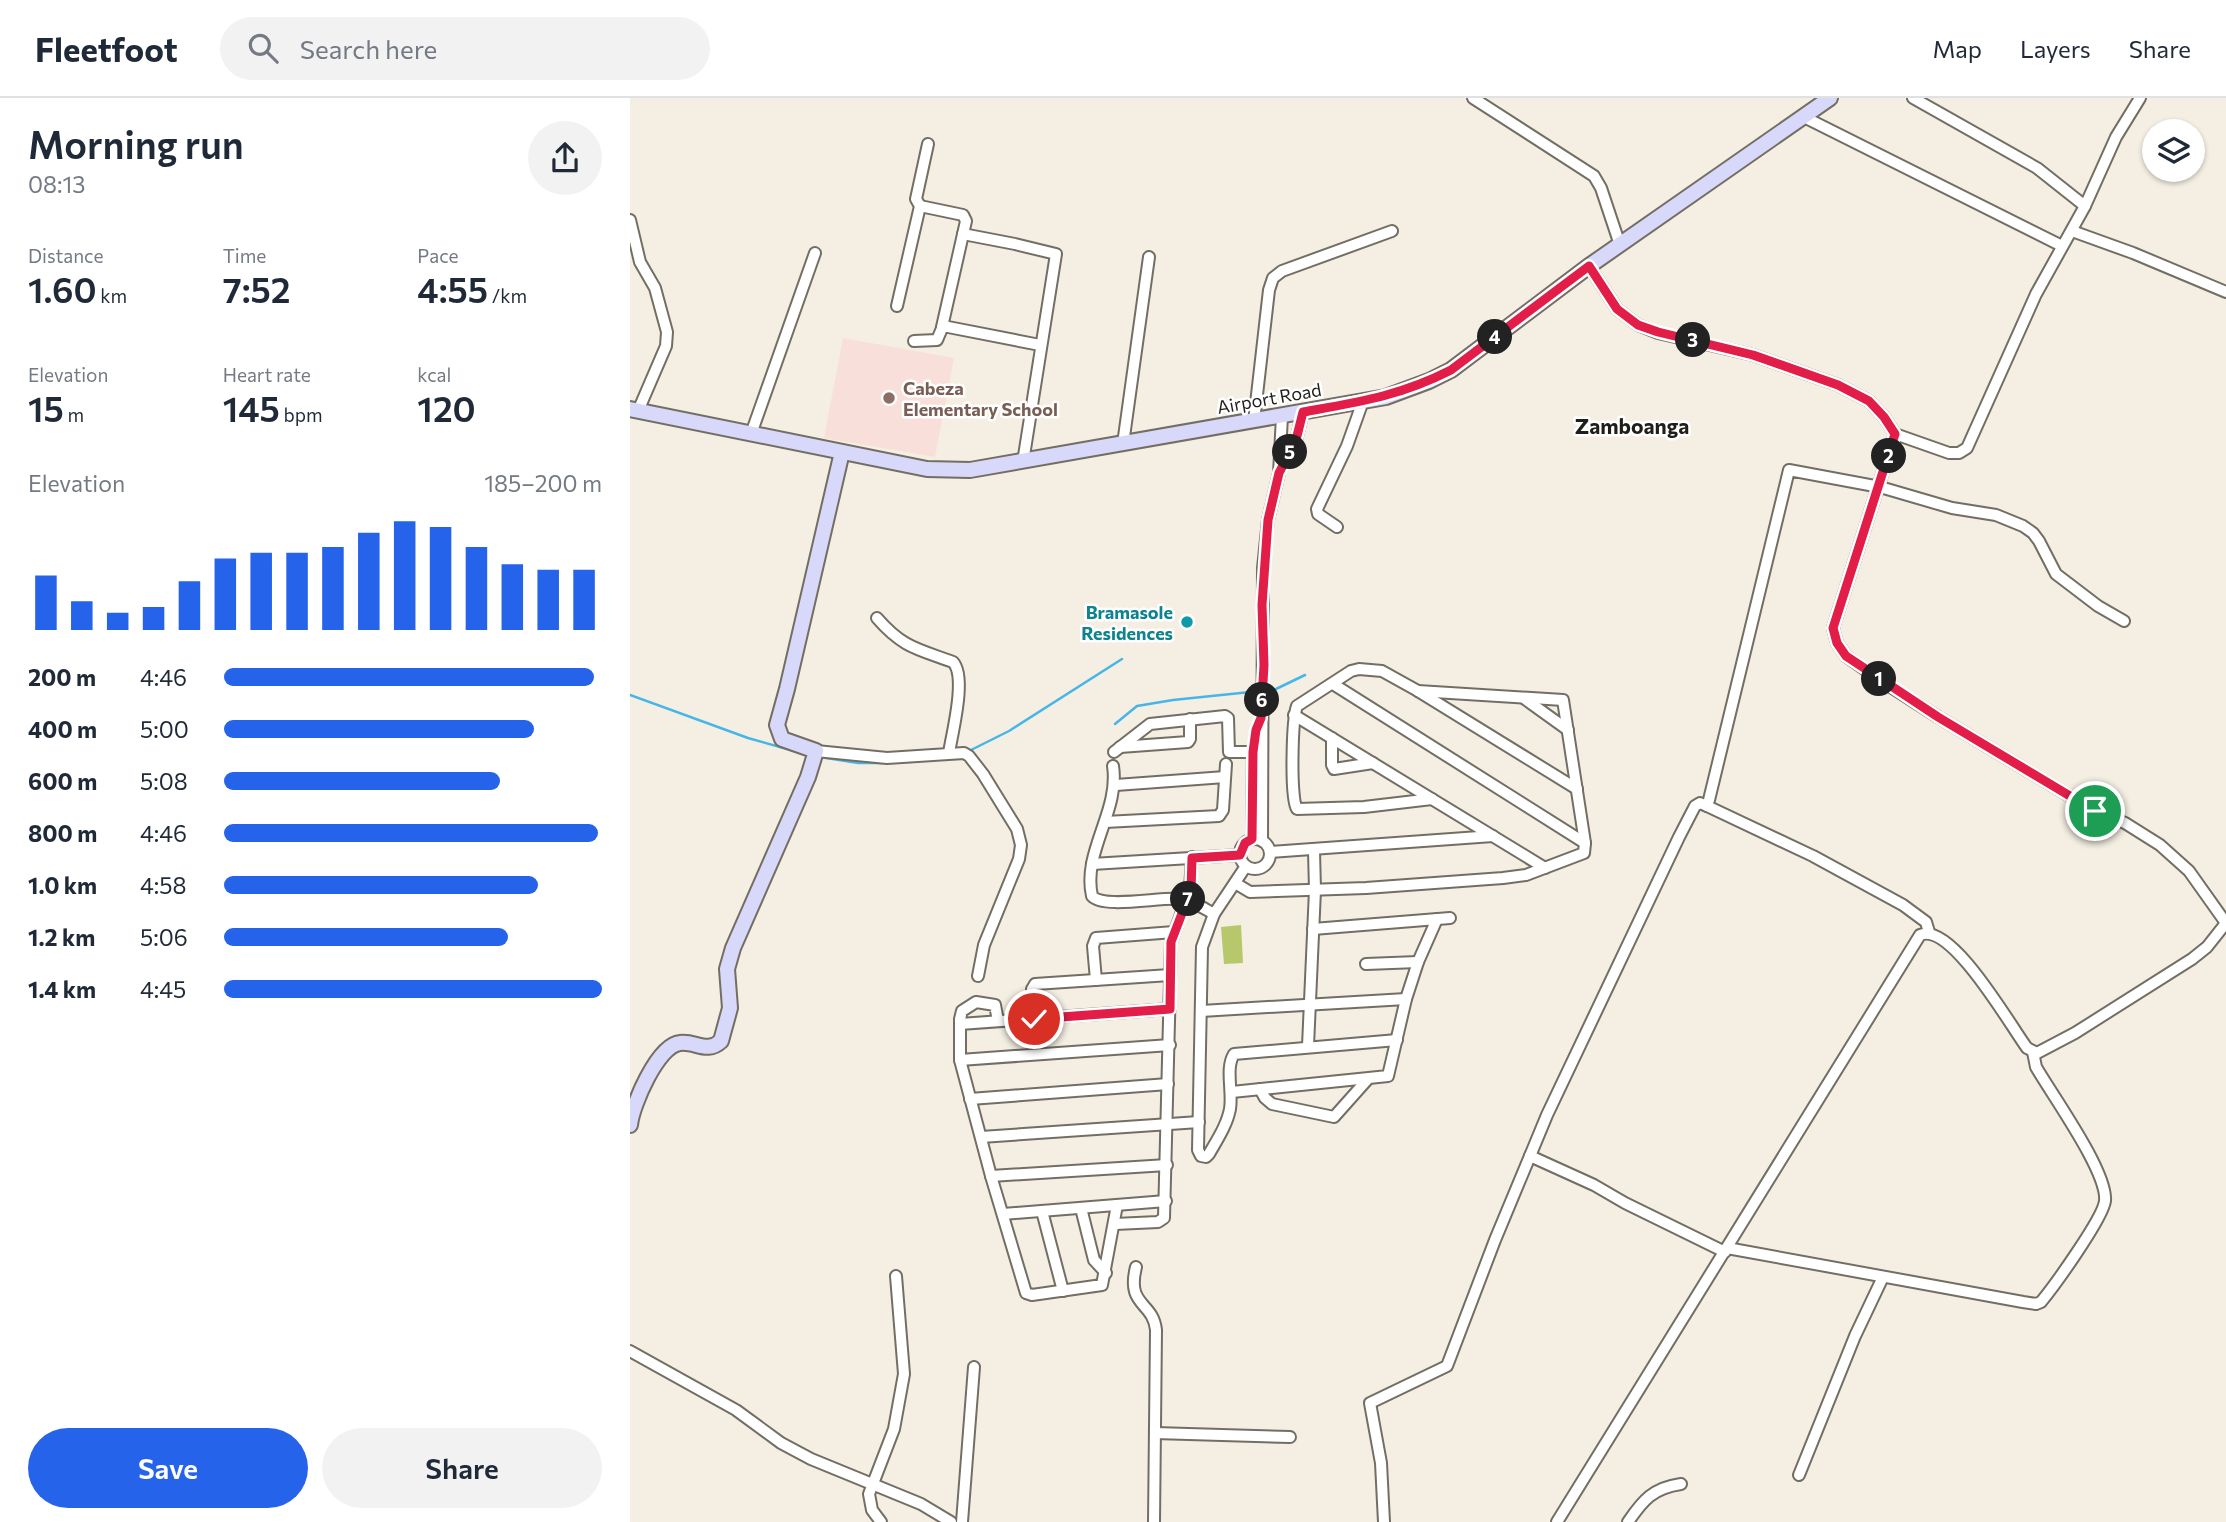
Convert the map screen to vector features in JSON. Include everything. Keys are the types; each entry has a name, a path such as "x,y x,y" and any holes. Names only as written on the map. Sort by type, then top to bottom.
{"main road":[{"name":"Airport Road","path":"634,410 927,469 970,470 1282,416 1407,390 1451,370 1589,266 1830,98"},
{"path":"630,1125 638,1094 663,1054 673,1044 710,1047 721,1041 730,1008 727,969 733,948 808,777 816,751 782,739 777,725 842,452"}],"street":[{"path":"1473,98 1594,176 1601,188 1620,245"},
{"path":"1913,98 2037,168 2085,205"},
{"path":"1894,440 1949,453 1959,453 1967,448 2019,330 2072,231 2116,137 2140,98"},
{"path":"1804,117 2062,246"},
{"path":"897,306 920,206 916,199 928,144"},
{"path":"914,341 937,340 966,221 963,215 920,206"},
{"path":"630,220 640,262 655,288 667,332 666,345 634,410"},
{"path":"1254,421 1269,290 1273,278 1282,271 1392,231"},
{"path":"2072,231 2226,292"},
{"path":"963,234 1056,254 1023,462"},
{"path":"751,434 815,253"},
{"path":"1123,444 1149,257"},
{"path":"1556,1522 1918,937 1929,932 1941,937 1989,991 2027,1048 2033,1052 2043,1051 2074,1033 2192,959 2207,947 2226,923 2189,871 2150,838 2125,822 2095,811 1938,717 1846,656 1837,643 1833,628 1894,440 1884,417 1869,401 1838,385 1753,355 1638,325 1617,309 1589,266"},
{"path":"942,327 1040,345"},
{"path":"1337,527 1318,514 1317,509 1347,446 1363,401"},
{"path":"1279,473 1296,440 1303,412"},
{"path":"1256,795 1264,665 1261,630 1263,568 1268,520 1279,473 1282,416"},
{"path":"1707,806 1719,765 1787,472 1792,469 1880,487 1952,508 1996,515 2023,526 2039,541 2056,574 2098,606 2124,621"},
{"path":"877,618 894,637 911,648 953,662 957,667 959,687 949,753"},
{"path":"1432,799 1364,807 1306,810 1297,808 1293,803 1294,715 1300,703 1351,671 1382,671 1577,789"},
{"path":"1333,684 1585,843"},
{"path":"1235,883 1250,892 1503,878 1526,875 1584,853 1585,843 1563,700 1418,691"},
{"path":"1524,698 1568,730"},
{"path":"1294,715 1545,868"},
{"path":"1189,719 1188,742 1117,750 1150,724 1189,719 1227,716 1229,752 1253,752"},
{"path":"1261,718 1256,730 1253,752 1257,840 1270,852 1314,851 1493,836"},
{"path":"1332,738 1334,769 1373,763"},
{"path":"816,751 887,758 964,753 974,761 1017,829 1021,845 1019,859 984,945 978,976"},
{"path":"1105,822 1219,816 1223,810 1226,764"},
{"path":"1113,766 1116,785 1092,864 1092,896 1098,901 1187,900 1214,914"},
{"path":"1116,785 1225,778"},
{"path":"1384,1522 1381,1463 1370,1402 1447,1366 1504,1215 1547,1115 1695,806 1700,803 1792,845 1903,905 1926,922 1929,932"},
{"path":"1240,855 1245,843 1257,840"},
{"path":"1308,1046 1315,890 1314,851"},
{"path":"1240,855 1246,866 1254,869 1263,867 1270,852"},
{"path":"1092,864 1240,855"},
{"path":"1115,1224 1164,1219 1170,975 1174,932 1192,884 1192,858"},
{"path":"1246,866 1214,914 1202,947 1198,1150 1201,1156 1206,1157 1227,1121 1232,1092 1231,1059 1234,1054 1396,1040"},
{"path":"1313,929 1450,918"},
{"path":"1232,1092 1388,1076 1406,999 1418,962 1437,919"},
{"path":"1096,980 1093,946 1096,938 1174,932"},
{"path":"1366,964 1418,962"},
{"path":"1034,1019 1032,989 1035,984 1170,975"},
{"path":"1201,1011 1406,999"},
{"path":"998,1021 995,1005 976,1002 967,1005 962,1011 960,1024 961,1060 991,1176 1026,1293 1032,1295 1100,1286 1105,1273 1117,1205"},
{"path":"960,1024 1170,1009"},
{"path":"961,1060 1170,1045"},
{"path":"1530,1157 1594,1185 1625,1203 1726,1250 2036,1304 2041,1302 2063,1273 2104,1207 2104,1185 2036,1067 2033,1052"},
{"path":"1260,1089 1272,1104 1332,1118 1342,1111 1367,1080"},
{"path":"970,1099 1168,1084"},
{"path":"981,1137 1199,1122"},
{"path":"991,1176 1167,1165"},
{"path":"1003,1214 1166,1201"},
{"path":"1081,1208 1094,1260 1105,1273"},
{"path":"1042,1211 1063,1291"},
{"path":"1136,1267 1132,1281 1135,1294 1156,1323 1154,1522"},
{"path":"881,1522 869,1501 872,1485 894,1429 903,1382 902,1325 896,1276"},
{"path":"1799,1475 1855,1336 1883,1278"},
{"path":"630,1351 736,1410 781,1443 801,1454 921,1504 951,1522"},
{"path":"962,1522 974,1367"},
{"path":"1155,1433 1290,1437"},
{"path":"1628,1522 1645,1500 1659,1489 1681,1484"}],"shaded area":[{"name":"Cabeza Elementary School","path":"843,338 954,358 935,457 824,438"}],"green space":[{"path":"1241,925 1243,963 1224,964 1221,927"}],"waterway":[{"path":"971,750 1009,731 1122,659"},
{"path":"1266,690 1276,689 1305,675"},
{"path":"1115,724 1137,706 1260,691"},
{"path":"630,695 748,738 801,753"},
{"path":"820,757 858,763 882,763"},
{"path":"902,762 934,760"}],"place":[{"name":"Cabeza Elementary School","path":"889,398"},
{"name":"Bramasole Residences","path":"1187,622"}],"district":[{"name":"Zamboanga","path":"1632,425"}],"route":[{"path":"1034,1019 1170,1009 1171,942 1191,890 1192,858 1240,855 1245,843 1252,839 1253,752 1256,730 1261,718 1264,665 1261,630 1263,568 1268,520 1279,473 1296,440 1303,412 1386,397 1451,370 1589,266 1621,314 1638,325 1778,363 1838,385 1869,401 1877,409 1895,434 1833,628 1840,649 1877,678 1938,717 2095,811"}]}
